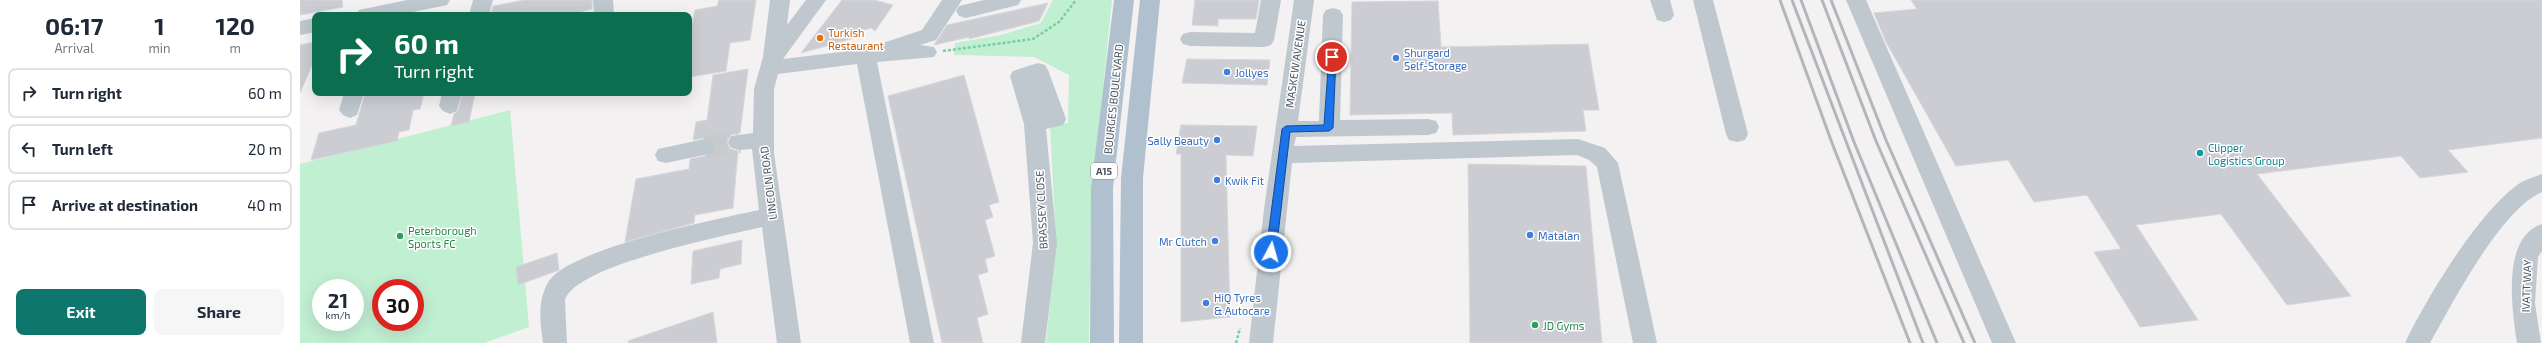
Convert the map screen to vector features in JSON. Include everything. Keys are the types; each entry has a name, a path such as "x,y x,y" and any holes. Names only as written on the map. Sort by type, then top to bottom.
{"main road":[{"name":"BOURGES BOULEVARD","path":"1102,343 1102,188 1124,0"},
{"name":"A15","path":"1131,343 1132,178 1150,0"}],"street":[{"path":"378,12 398,4 440,0"},
{"path":"480,12 483,0"},
{"path":"603,0 604,12"},
{"path":"769,71 761,62 770,0"},
{"name":"LINCOLN ROAD","path":"780,0 769,71 763,140 789,343"},
{"path":"769,71 816,0"},
{"path":"868,62 929,35 959,5 1011,0"},
{"path":"1190,39 1264,40 1269,20 1271,0"},
{"name":"MASKEW AVENUE","path":"1261,343 1286,129 1304,0"},
{"path":"1702,0 1737,134"},
{"path":"1856,0 2004,343"},
{"path":"1329,128 1334,15"},
{"path":"1269,20 1301,22"},
{"path":"300,28 312,26"},
{"path":"769,71 868,62 927,52"},
{"path":"868,62 922,343"},
{"name":"BRASSEY CLOSE","path":"1033,343 1045,243 1035,124"},
{"path":"1286,129 1428,127"},
{"path":"739,142 763,140"},
{"path":"666,155 705,147"},
{"path":"1283,155 1578,147 1597,154 1607,163 1645,343"},
{"path":"2417,343 2466,263 2499,217 2525,191 2542,183"},
{"path":"555,343 552,302 558,285 574,271 632,251 772,216"},
{"name":"IVATT WAY","path":"2529,343 2523,303 2526,255 2542,233"}],"path":[{"path":"927,52 958,50 1033,39 1059,22 1076,0"}],"green space":[{"path":"1053,0 1112,0 1091,206 1089,343 1046,343 1056,242 1050,125 1068,123 1069,75 1034,57 954,55 955,43 1001,35 1041,23"},
{"name":"Peterborough Sports FC","path":"510,110 529,327 484,343 300,343 300,164"}],"building":[{"path":"300,0 342,0 343,7 300,15"},
{"path":"525,0 592,0 592,9 580,12 492,12 493,6"},
{"path":"719,0 756,0 750,40 730,43 726,71 692,77 692,24 695,10 717,6"},
{"path":"842,0 874,0 893,5 875,31 871,28 860,31 855,38 801,53"},
{"path":"1195,0 1259,0 1256,19 1218,19 1218,26 1192,25"},
{"name":"Clipper Logistics Group","path":"1911,0 2542,0 2542,138 2448,150 2468,172 2420,178 2401,156 2257,174 2351,296 2287,305 2221,214 2136,225 2198,320 2140,327 2094,252 2121,249 2087,195 2034,202 2008,160 1956,166 1886,42 1874,13 1917,9"},
{"path":"1438,1 1441,47 1588,44 1599,110 1583,110 1586,131 1453,135 1452,113 1350,115 1352,2"},
{"path":"1048,3 1039,21 969,39 969,37 934,45 947,25"},
{"path":"312,43 312,65 300,93 300,45"},
{"name":"Jollyes","path":"1187,59 1270,60 1267,85 1182,83"},
{"path":"748,69 740,133 731,135 727,141 730,149 738,151 733,208 695,215 694,223 625,242 636,179 689,169 690,159 714,154 717,146 713,140 705,138 693,140 696,122 707,120 713,75"},
{"path":"964,75 999,202 989,205 993,217 985,220 995,256 985,259 988,272 978,275 988,314 977,318 983,343 942,343 888,96"},
{"path":"364,96 423,96 420,109 413,110 409,130 399,132 397,141 311,160 319,133 356,125"},
{"path":"462,96 474,96 469,122 451,126 454,114 458,111"},
{"path":"1181,125 1257,126 1253,156 1226,155 1230,317 1181,322 1181,154 1176,154"},
{"name":"Matalan","path":"1468,164 1586,166 1602,343 1470,343"},
{"path":"742,240 741,264 720,269 719,278 691,284 693,251"},
{"path":"557,253 559,270 518,285 516,267"},
{"path":"713,312 717,343 629,343 628,341"}],"tunnel":[{"path":"705,147 739,142"}],"railway":[{"path":"1780,0 1832,143 1910,343"},
{"path":"1792,0 1923,343"},
{"path":"1801,0 1854,142 1937,343"},
{"path":"1822,0 1876,141 1964,343"},
{"path":"1831,0 1886,140 1975,343"}],"place":[{"name":"Turkish Restaurant","path":"820,38"},
{"name":"Shurgard Self-Storage","path":"1396,58"},
{"name":"Jollyes","path":"1227,72"},
{"name":"Sally Beauty","path":"1217,140"},
{"name":"Clipper Logistics Group","path":"2200,153"},
{"name":"Kwik Fit","path":"1217,180"},
{"name":"Matalan","path":"1530,235"},
{"name":"Peterborough Sports FC","path":"400,236"},
{"name":"Mr Clutch","path":"1215,241"},
{"name":"HiQ Tyres & Autocare","path":"1206,303"},
{"name":"JD Gyms","path":"1535,325"}],"route":[{"path":"1271,252 1275,209 1286,129 1329,128 1332,57"}]}
